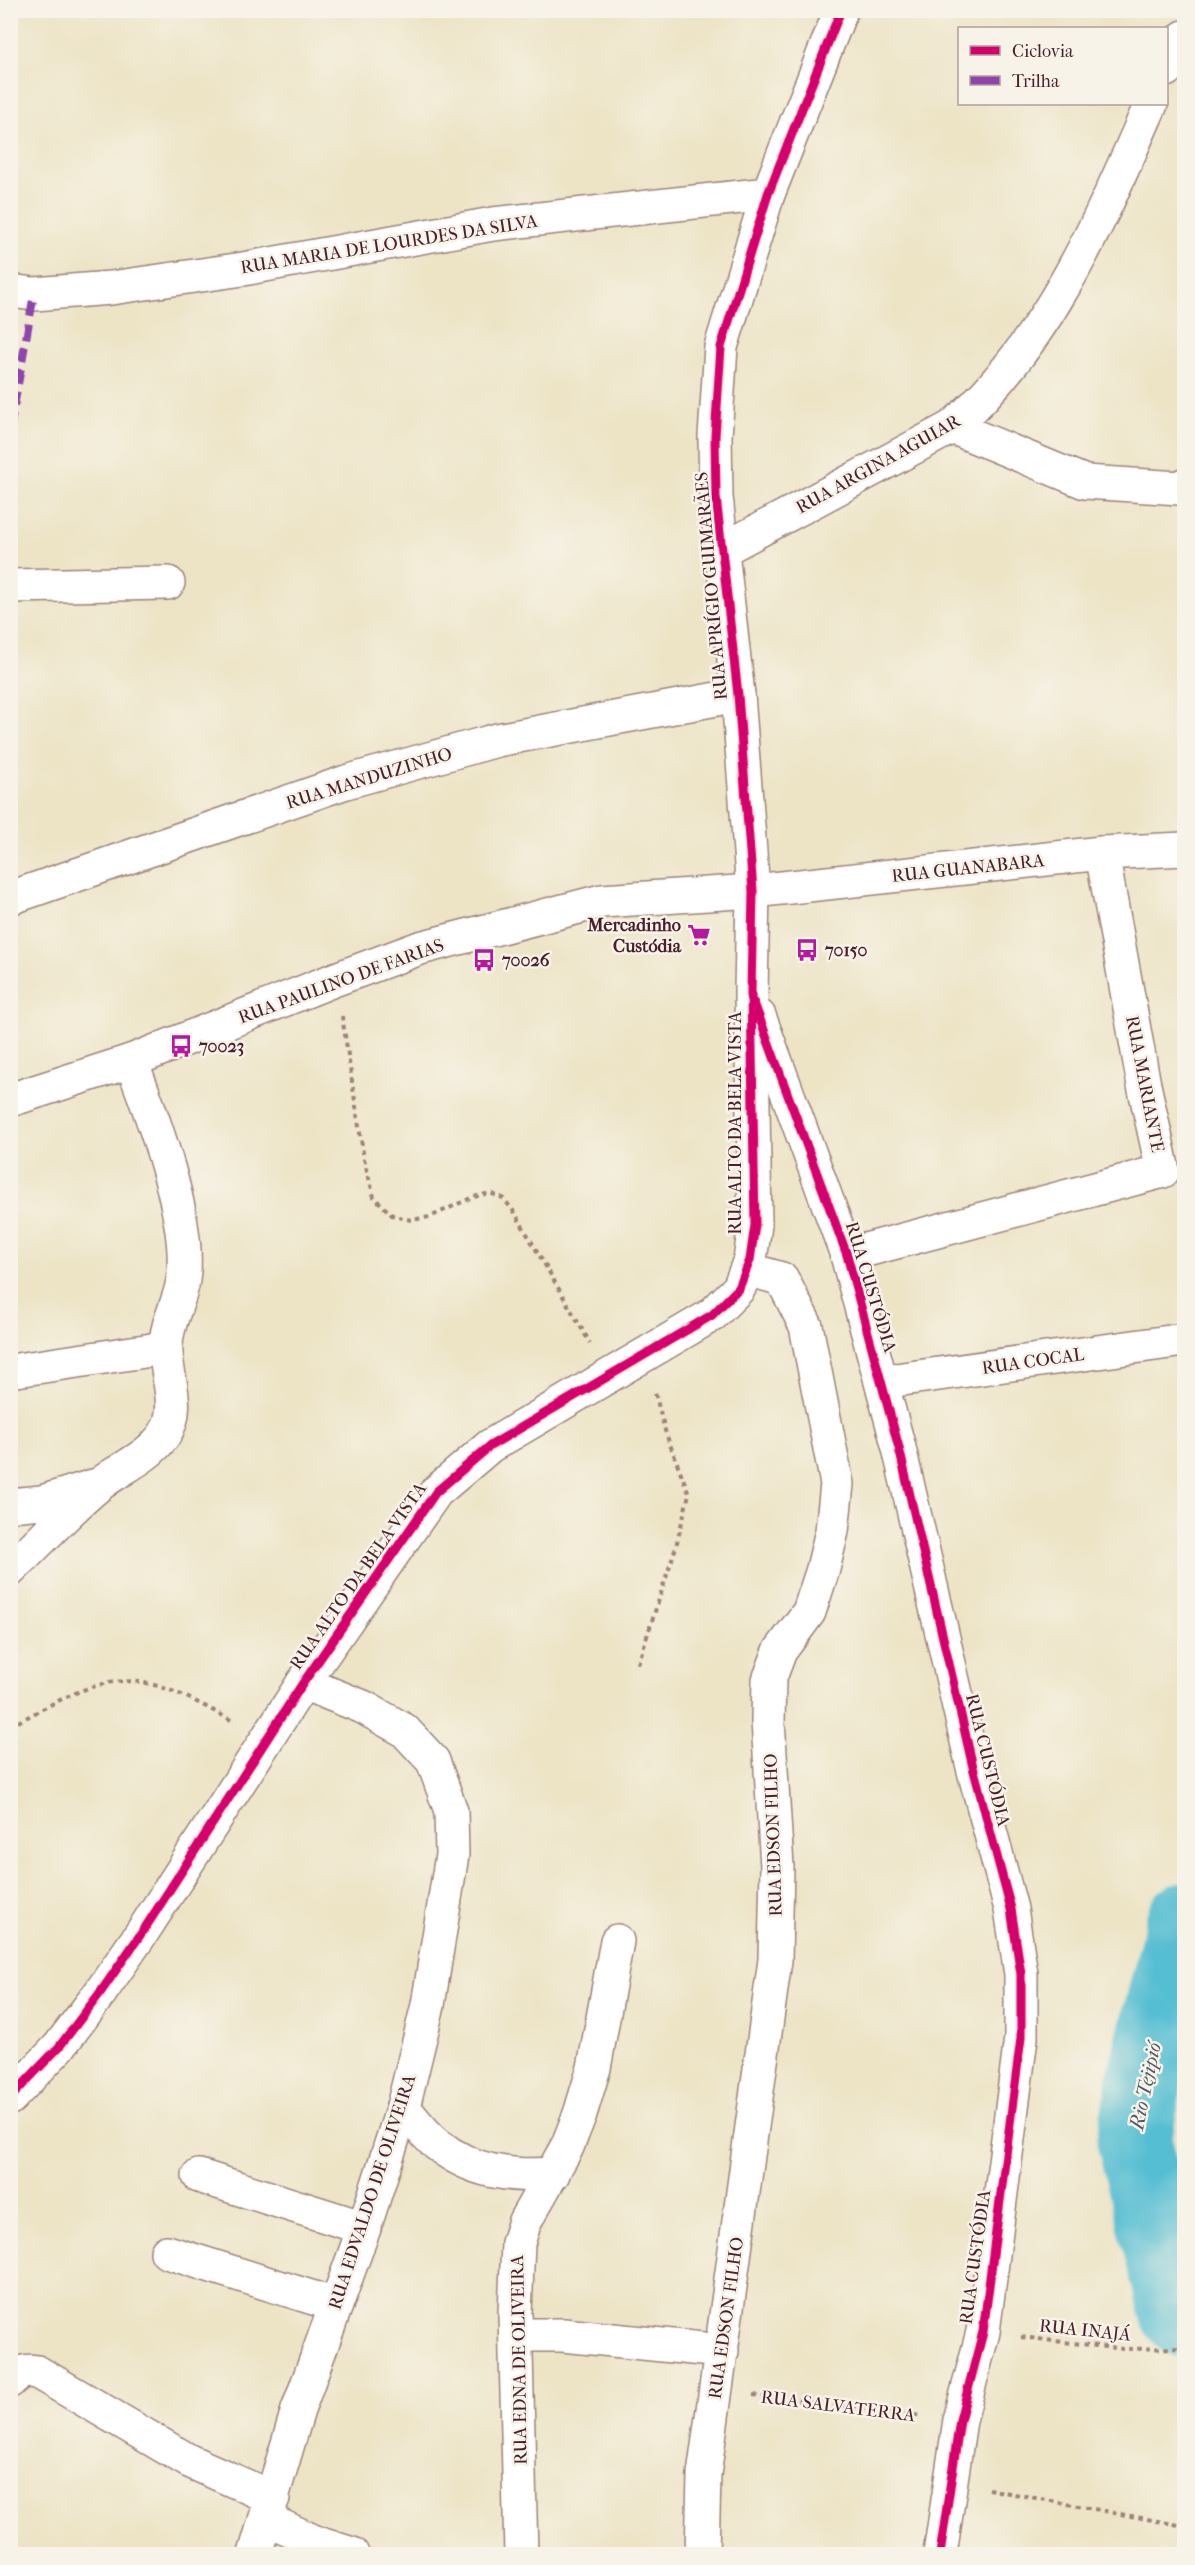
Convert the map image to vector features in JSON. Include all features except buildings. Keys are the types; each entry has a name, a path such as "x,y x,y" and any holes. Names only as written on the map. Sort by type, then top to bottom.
{"street":[{"name":"RUA APRÍGIO GUIMARÃES","path":"753,891 738,695 717,497 715,436 721,347 768,194 841,10"},
{"path":"1168,68 1185,37"},
{"path":"1168,76 1185,84"},
{"name":"RUA ARGINA AGUIAR","path":"722,550 952,427 977,405 1041,327 1094,232 1151,105"},
{"name":"RUA MARIA DE LOURDES DA SILVA","path":"10,291 34,294 111,288 243,269 493,224 768,194"},
{"path":"952,427 1085,482 1180,488 1185,485"},
{"path":"10,586 168,583"},
{"name":"RUA MANDUZINHO","path":"10,898 346,782 497,740 738,695"},
{"name":"RUA GUANABARA","path":"753,891 1102,854 1185,849"},
{"name":"RUA MARIANTE","path":"847,1255 1163,1171 1144,1085 1102,854"},
{"name":"RUA PAULINO DE FARIAS","path":"10,1100 131,1061 420,948 602,901 753,891"},
{"name":"RUA ALTO DA BELA VISTA","path":"10,2098 59,2047 100,1993 303,1683 436,1492 490,1446 712,1315 739,1288 747,1269 755,1225 751,992 753,891"},
{"name":"RUA CUSTÓDIA","path":"751,992 847,1255 881,1382 972,1767 1011,1910 1021,1974 1021,2038 983,2332 960,2420 940,2554"},
{"path":"10,1570 100,1484 143,1456 164,1434 172,1411 172,1384 165,1348 168,1329 183,1281 184,1256 179,1213 149,1107 131,1061"},
{"name":"RUA EDSON FILHO","path":"702,2554 704,2475 774,1960 777,1867 768,1721 769,1680 780,1651 808,1612 816,1591 832,1531 837,1484 806,1326 782,1280 747,1269"},
{"name":"RUA COCAL","path":"881,1382 1185,1340"},
{"path":"10,1371 165,1348"},
{"path":"10,1506 42,1502 100,1484"},
{"name":"RUA EDVALDO DE OLIVEIRA","path":"255,2554 292,2428 364,2228 403,2107 430,1994 452,1855 451,1811 433,1761 404,1730 363,1707 303,1683"},
{"name":"RUA EDNA DE OLIVEIRA","path":"521,2554 515,2274 518,2244 525,2221 567,2147 594,2068 617,1941"},
{"path":"403,2107 436,2144 464,2162 495,2173 522,2176 553,2174"},
{"path":"199,2176 364,2228"},
{"path":"167,2252 336,2305"},
{"path":"516,2335 563,2335 722,2351"},
{"path":"10,2381 16,2374 26,2370 37,2372 269,2508 317,2542 352,2554"}],"path":[{"path":"336,979 364,1159 374,1197 392,1215 411,1220 430,1217 473,1197 490,1193 503,1198 515,1213 608,1375"},
{"path":"638,1664 675,1550 689,1494 666,1434 645,1355"},
{"path":"10,1726 84,1689 110,1682 145,1683 178,1694 269,1738"},
{"path":"951,2482 1185,2526"}],"waterway":[{"name":"Rio Tejipió","path":"1184,1920 1148,2064 1134,2140 1177,2312 1184,2320"}],"marked path":[{"path":"10,429 34,294"}],"cycle path":[{"path":"10,2098 59,2047 100,1993 145,1928 303,1683 436,1492 490,1446 712,1315 739,1288 750,1260 755,1225 751,992 753,891 738,695 716,497 715,436 721,347 768,194 841,10"},
{"path":"754,1003 847,1255 899,1448 973,1767 1011,1909 1021,1974 1021,2038 983,2332 960,2420 940,2554"}],"place":[{"name":"Mercadinho Custódia","path":"699,935"},
{"name":"70150","path":"807,950"},
{"name":"70026","path":"484,960"},
{"name":"70023","path":"181,1046"}]}
